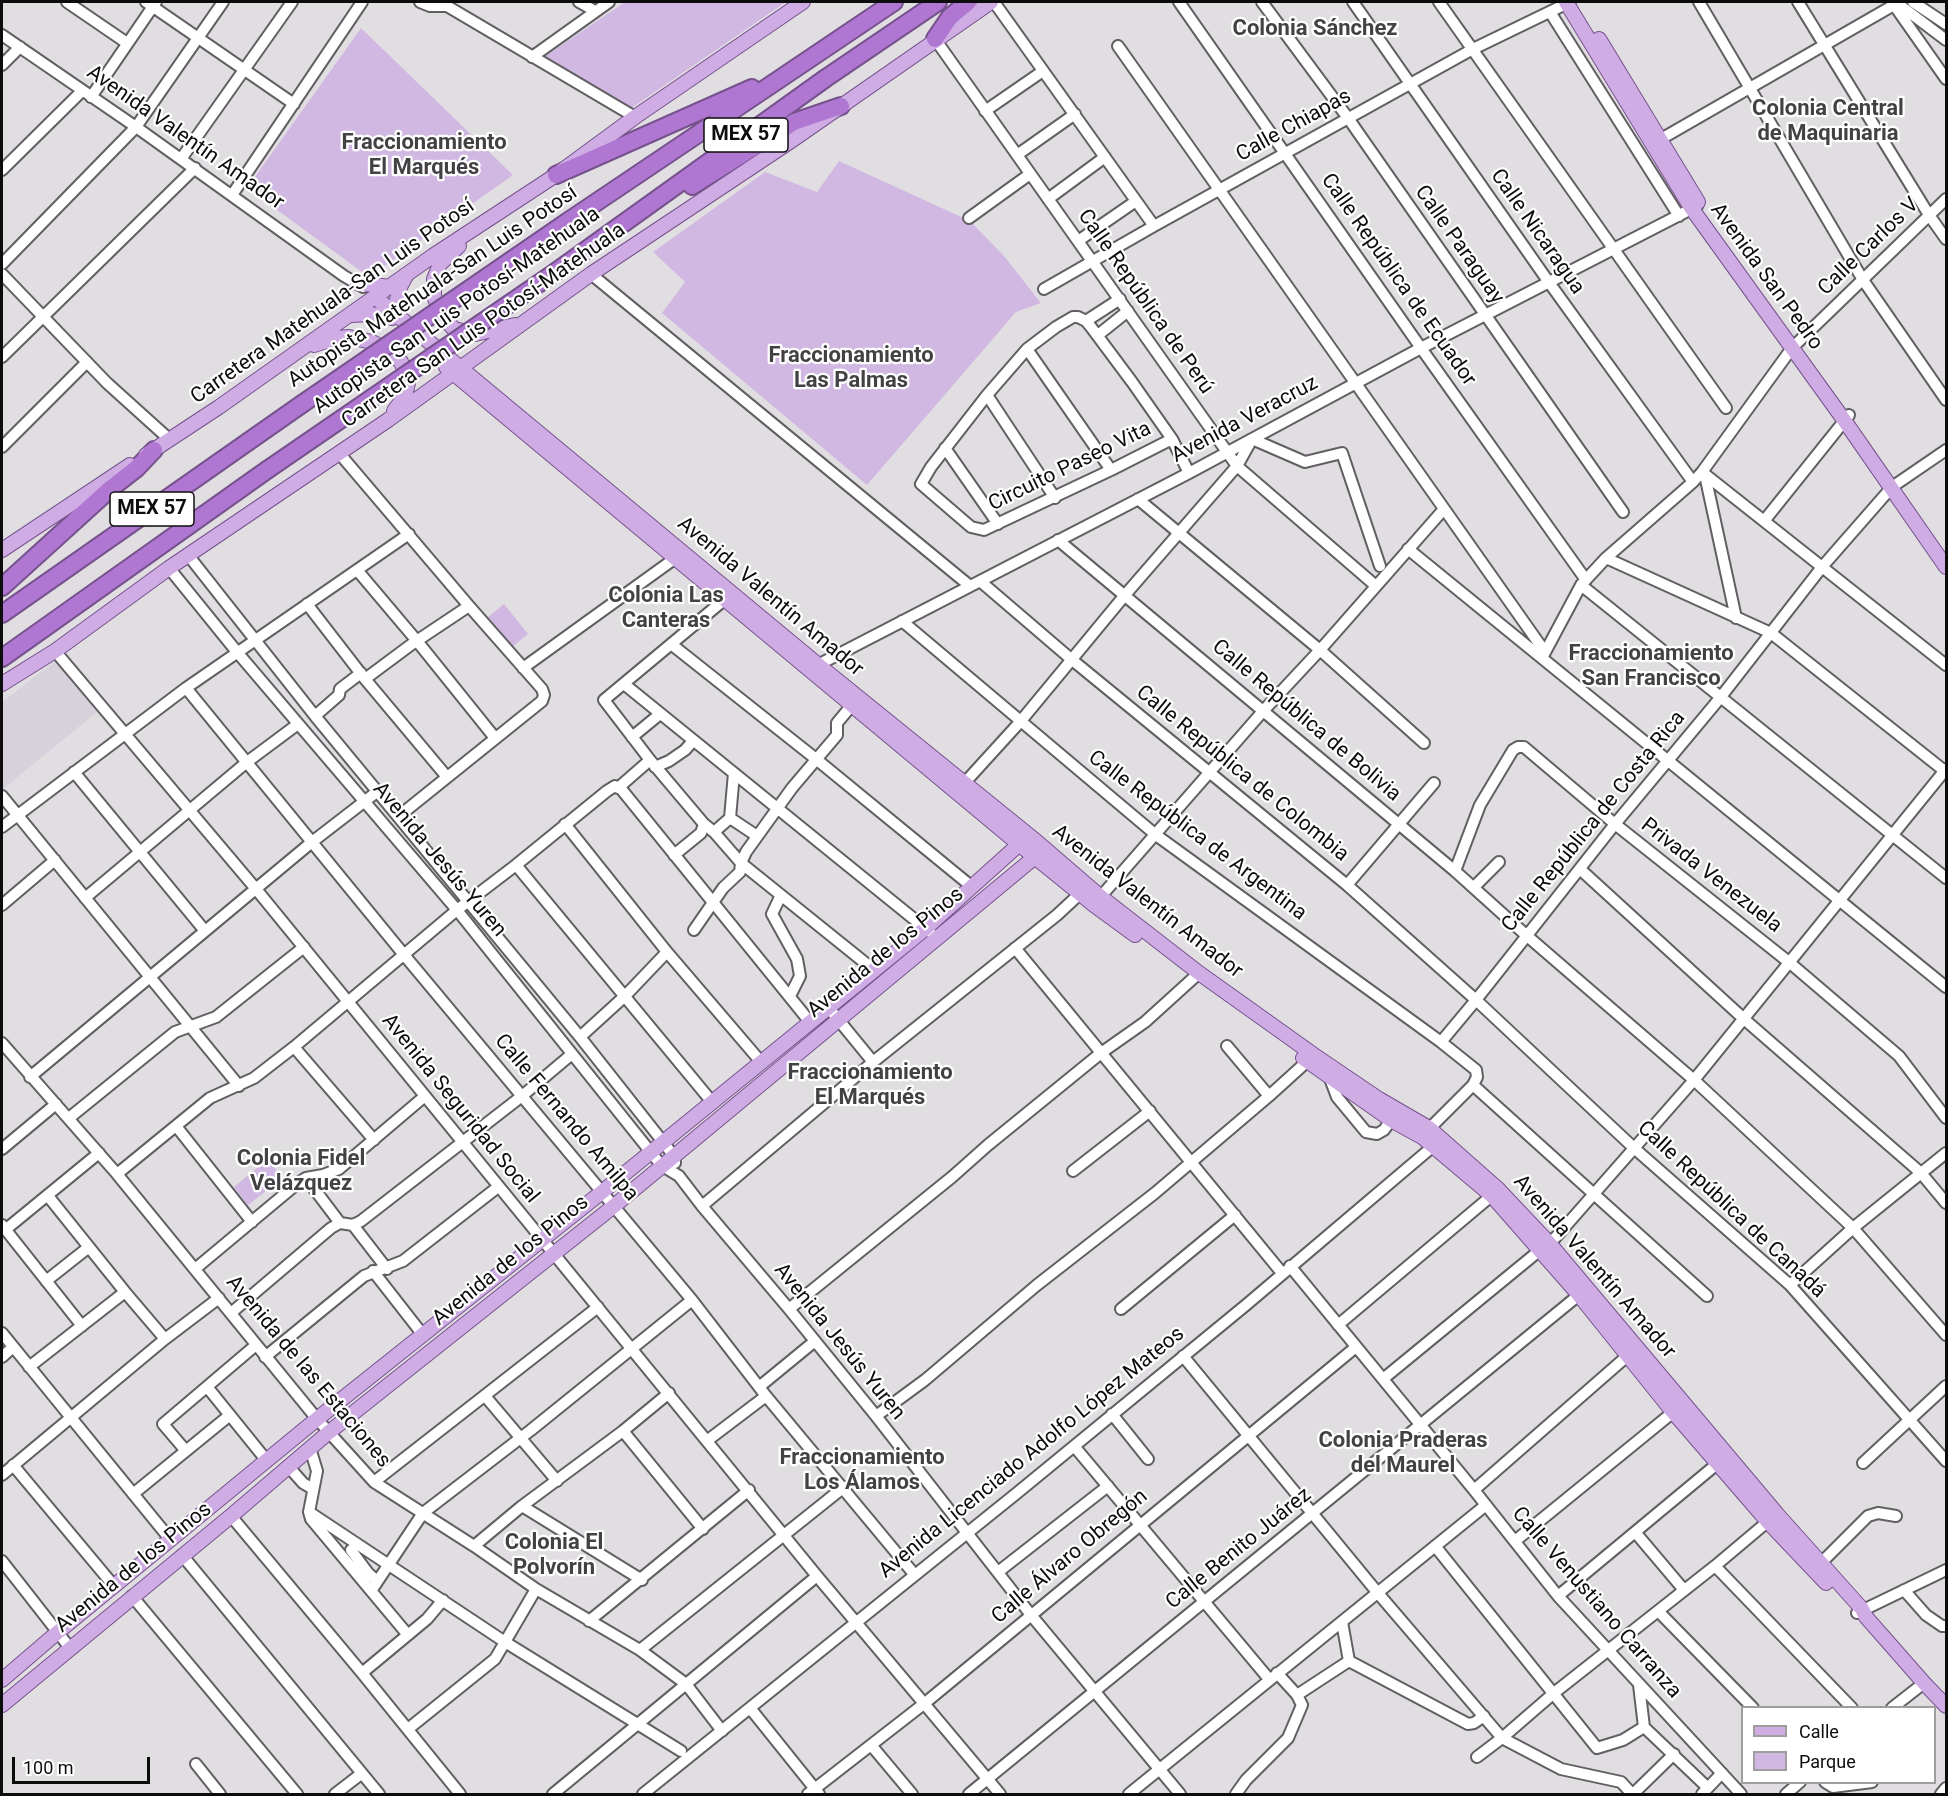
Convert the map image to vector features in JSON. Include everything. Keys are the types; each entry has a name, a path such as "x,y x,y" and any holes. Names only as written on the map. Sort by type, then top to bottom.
{"highway":[{"name":"Autopista Matehuala-San Luis Potosí","path":"2,614 567,222 894,2"},
{"name":"Autopista San Luis Potosí-Matehuala","path":"2,658 267,470 557,271 826,78 938,2"},
{"path":"934,39 950,17 968,2"},
{"path":"556,175 794,69"},
{"path":"622,223 651,211 794,122 841,106"},
{"path":"2,588 110,489 137,468 154,450"}],"main road":[{"name":"Carretera Matehuala-San Luis Potosí","path":"2,550 219,407 803,2"},
{"name":"Carretera San Luis Potosí-Matehuala","path":"2,684 55,651 169,568 388,420 591,274 841,106 934,39 993,2"},
{"name":"Avenida San Pedro","path":"1569,2 1656,142 1690,210 1794,346 1947,554"},
{"path":"479,225 440,264 437,271 434,279 434,296 442,316 454,329 475,334 523,323"},
{"path":"390,287 357,287 359,301 353,313 394,316 406,276"},
{"name":"Avenida Valentín Amador","path":"372,299 1097,901 1311,1058 1379,1099 1426,1132 1495,1192 1545,1247 1772,1518 1947,1706"},
{"path":"297,351 336,338 349,337 372,342 392,353 401,362 408,383 405,396 388,420"},
{"name":"Avenida San Pedro","path":"1895,485 1947,567"},
{"path":"101,630 110,611"},
{"name":"Avenida Valentín Amador","path":"813,667 852,705 960,787"},
{"name":"Avenida de los Pinos","path":"2,1679 317,1419 602,1192 926,928 1024,840"},
{"name":"Avenida de los Pinos","path":"2,1705 231,1516 328,1432 614,1206 1040,853"},
{"name":"Avenida Valentín Amador","path":"1311,1058 1329,1075 1391,1120 1426,1132"},
{"name":"Avenida Valentín Amador","path":"1772,1518 1821,1563 1862,1613"}],"street":[{"path":"68,2 127,43"},
{"path":"2,264 136,127 223,2"},
{"path":"181,159 292,2"},
{"path":"232,195 362,2"},
{"path":"420,2 430,6 449,4 532,57 635,117"},
{"path":"579,2 596,11"},
{"path":"532,57 609,2"},
{"path":"993,2 1154,226"},
{"name":"Calle República de Ecuador","path":"1179,2 1584,582 1720,698 1947,878"},
{"name":"Calle Paraguay","path":"1262,2 1348,118 1623,512"},
{"name":"Calle Nicaragua","path":"1353,2 1548,281 1693,482"},
{"path":"1439,2 1726,408"},
{"name":"Calle Chiapas","path":"1044,289 1473,49 1569,2"},
{"path":"1699,2 1863,280 1947,400"},
{"path":"1798,2 1929,215 1947,239"},
{"path":"1913,2 1947,24"},
{"path":"2,170 86,94 127,43 152,3 294,104"},
{"path":"1656,142 1895,3"},
{"path":"1895,3 1947,40"},
{"path":"1895,3 1947,79"},
{"path":"1550,12 1690,210"},
{"name":"Avenida Valentín Amador","path":"2,35 195,168 344,276 372,299"},
{"name":"Calle República de Perú","path":"934,39 1237,466 1376,586"},
{"path":"1118,46 1444,509 1543,655"},
{"path":"2,65 20,47"},
{"path":"986,111 1043,71"},
{"path":"1017,155 1075,114"},
{"path":"1048,199 1105,158"},
{"path":"2,357 195,168"},
{"path":"969,218 1030,174"},
{"name":"Calle Carlos V","path":"1543,655 1584,582 1606,558 1703,474 1794,346 1947,199"},
{"path":"1078,241 1136,201"},
{"name":"Avenida Veracruz","path":"813,667 1189,473 1548,281 1690,210"},
{"path":"2,274 87,362 169,439"},
{"name":"Calle República de Colombia","path":"591,274 1210,772 1347,885 1476,1000"},
{"path":"1086,321 1120,299"},
{"path":"1098,335 1128,311"},
{"name":"Circuito Paseo Vita","path":"1172,439 1055,498 984,530 971,527 921,484 945,448 1027,349 1073,317 1086,321 1098,335 1172,439 1189,473"},
{"path":"1027,349 1111,470"},
{"path":"2,447 87,362"},
{"path":"987,395 1055,498"},
{"path":"1764,521 1846,417"},
{"path":"960,787 1020,722 1125,595 1181,534 1237,466 1252,439 1305,462 1342,453 1380,566"},
{"path":"945,448 998,524"},
{"name":"Calle República de Costa Rica","path":"1441,1042 1581,870 1615,824 1720,698 1822,567 1895,485 1947,450"},
{"path":"339,453 544,694 542,701 399,816"},
{"path":"1703,474 1947,666"},
{"path":"1703,474 1736,618"},
{"path":"1138,499 1320,650 1424,743"},
{"path":"1097,901 1444,509"},
{"path":"2,827 186,688 409,534"},
{"name":"Calle República de Bolivia","path":"1058,540 1474,887 1694,1080 1854,1228 1947,1335"},
{"path":"1408,549 1543,655 1667,761 1947,987"},
{"name":"Avenida Jesús Yuren","path":"188,555 315,716 580,1036 673,1155 679,1176 702,1206 876,1416 1031,1615 1180,1794"},
{"path":"524,668 680,555"},
{"path":"1383,1379 1545,1247 1694,1080 1946,771 1771,633 1606,558"},
{"name":"Avenida Jesús Yuren","path":"169,568 237,652 457,910 661,1166 679,1176"},
{"path":"357,570 495,738"},
{"path":"728,596 604,700 652,764 741,863 874,970"},
{"path":"307,604 447,777"},
{"path":"315,716 339,694 340,689 469,606"},
{"name":"Calle República de Argentina","path":"902,621 1156,835 1441,1042 1476,1070 1477,1077 1473,1085"},
{"path":"671,644 971,886"},
{"name":"Avenida Seguridad Social","path":"55,651 304,947 817,1576 1000,1794"},
{"path":"624,684 938,937"},
{"name":"Calle Fernando Amilpa","path":"186,688 405,956 692,1300 766,1396 915,1574"},
{"path":"694,930 723,888 740,872 746,852 757,836 837,735 837,723 852,705"},
{"path":"632,737 660,714"},
{"path":"85,898 247,762 298,724"},
{"path":"117,1174 219,1093 254,1078 294,1047 468,901 607,791 652,764 669,761 693,741"},
{"name":"Privada Venezuela","path":"1455,871 1480,805 1513,750 1524,747 1615,824 1790,963 1899,1056 1947,1118"},
{"path":"74,772 205,931"},
{"path":"714,832 729,818 734,773"},
{"path":"1347,885 1434,783"},
{"path":"617,787 810,1022"},
{"path":"30,1077 312,842 378,791"},
{"path":"2,795 239,1086"},
{"path":"729,818 757,836"},
{"path":"565,824 667,952 761,1062"},
{"path":"674,855 701,833 704,824"},
{"path":"2,905 55,860"},
{"path":"1474,887 1500,862"},
{"path":"516,865 712,1102"},
{"path":"1581,870 1744,1019 1921,1173 1947,1203"},
{"path":"702,1206 873,1062 1084,890"},
{"path":"781,895 772,914 797,959 800,976 790,996"},
{"path":"69,1118 169,1037 183,1028 207,1022 216,1017 304,947"},
{"name":"Calle Venustiano Carranza","path":"1015,948 1235,1215 1338,1325 1558,1596 1742,1794"},
{"path":"580,1036 625,996 667,952"},
{"path":"789,1309 952,1177 988,1144 1101,1053 1145,1022 1196,975"},
{"name":"Calle República de Canadá","path":"1476,1000 1634,1148 1790,1285 1947,1461"},
{"path":"828,1007 873,1062"},
{"name":"Avenida de las Estaciones","path":"2,1043 117,1174 265,1357 328,1432 374,1482 536,1589 640,1650 686,1684 722,1731"},
{"path":"1227,1046 1269,1096"},
{"path":"294,1047 374,1140"},
{"path":"231,1313 331,1228 340,1223 353,1225 361,1221 522,1096 572,1054"},
{"path":"876,1416 934,1374 1037,1285 1155,1193 1311,1058"},
{"path":"1329,1075 1337,1096 1365,1132 1377,1134 1384,1130 1391,1120"},
{"path":"1426,1132 1473,1085 1707,1296"},
{"path":"195,1269 298,1183 306,1178 332,1173 425,1096"},
{"path":"2,1149 56,1104"},
{"path":"1073,1171 1150,1112"},
{"path":"176,1125 252,1222"},
{"name":"Avenida Licenciado Adolfo López Mateos","path":"643,1794 968,1533 1438,1142"},
{"path":"82,1326 3,1228 48,1196 99,1153"},
{"path":"1790,1285 1854,1228 1947,1153"},
{"path":"306,1178 340,1223"},
{"path":"265,1357 372,1272 387,1269 403,1261 498,1187"},
{"path":"1338,1325 1495,1192"},
{"path":"48,1196 165,1339"},
{"path":"1121,1309 1235,1215"},
{"path":"353,1225 387,1269"},
{"path":"46,1281 89,1247"},
{"path":"372,1272 423,1335"},
{"path":"29,1367 125,1292"},
{"name":"Calle Benito Juárez","path":"969,1794 1583,1292"},
{"path":"2,1475 165,1339 219,1298"},
{"path":"371,1592 423,1513 521,1438 692,1300"},
{"path":"374,1482 598,1307"},
{"path":"2,1333 170,1539"},
{"path":"759,1386 815,1341"},
{"path":"186,1451 163,1424 256,1345"},
{"path":"2,1357 13,1347"},
{"name":"Calle Álvaro Obregón","path":"814,1793 1356,1347"},
{"path":"1474,1490 1633,1352"},
{"path":"1183,1356 1377,1592 1502,1738 1561,1769 1621,1782 1633,1794 1674,1754"},
{"path":"1863,1463 1947,1386"},
{"path":"208,1388 267,1461"},
{"path":"474,1546 522,1506 558,1481 669,1393"},
{"path":"485,1396 558,1481"},
{"path":"708,1440 766,1396"},
{"path":"1515,1541 1679,1408"},
{"path":"1112,1414 1148,1459"},
{"path":"133,1494 230,1415"},
{"path":"623,1431 703,1529"},
{"path":"1074,1446 1206,1602 1273,1676 1297,1695 1302,1705 1288,1738 1246,1780 1236,1794"},
{"path":"310,1448 317,1466 309,1512 315,1526 408,1635"},
{"path":"1558,1596 1722,1459"},
{"path":"13,1465 114,1586"},
{"path":"288,1466 303,1483 313,1489"},
{"path":"998,1572 1108,1486"},
{"path":"640,1650 844,1487"},
{"path":"589,1621 642,1580 749,1490"},
{"path":"1129,1794 1486,1505"},
{"path":"522,1506 642,1580"},
{"path":"309,1512 355,1547 388,1564 505,1642 681,1750"},
{"path":"1821,1563 1868,1516 1878,1513 1896,1516"},
{"path":"231,1516 460,1794"},
{"path":"1477,1757 1772,1518"},
{"path":"1635,1532 1684,1590"},
{"path":"1435,1546 1597,1748 1623,1740 1644,1727"},
{"path":"341,1557 355,1547"},
{"path":"355,1547 368,1573 377,1581"},
{"path":"182,1555 379,1794"},
{"path":"2,1562 70,1648"},
{"path":"1715,1566 1851,1706"},
{"path":"1862,1613 1947,1570"},
{"path":"553,1794 817,1576"},
{"path":"408,1729 490,1665 536,1589"},
{"path":"1904,1590 1926,1615 1942,1626 1947,1626"},
{"path":"132,1596 297,1794"},
{"path":"362,1673 427,1618 443,1600"},
{"path":"1658,1611 1752,1706"},
{"path":"1342,1622 1349,1661"},
{"path":"1349,1661 1468,1724 1484,1716"},
{"path":"1297,1695 1349,1661"},
{"path":"1893,1706 1924,1683"},
{"path":"1639,1685 1644,1727 1674,1754 1705,1791 1722,1773"},
{"path":"750,1708 814,1793"},
{"path":"871,1745 912,1794"},
{"path":"196,1764 220,1794"},
{"path":"335,1794 361,1774"},
{"path":"1786,1794 1798,1784"},
{"path":"1828,1784 1853,1790 1867,1784"},
{"path":"1941,1794 1947,1788"}],"shaded area":[{"path":"57,660 98,711 2,790 2,702"}],"green space":[{"path":"625,2 786,2 630,109 544,57"},
{"path":"361,28 513,175 369,277 247,188"},
{"path":"839,161 970,221 1004,256 1041,303 1016,312 867,485 662,313 685,282 653,252 765,172 817,192"},
{"path":"504,604 528,634 511,648 487,618"},
{"path":"268,1159 283,1178 248,1205 234,1187"}],"district":[{"name":"Colonia Sánchez","path":"1315,29"},
{"name":"Colonia Central de Maquinaria","path":"1828,122"},
{"name":"Fraccionamiento El Marqués","path":"424,156"},
{"name":"Fraccionamiento Las Palmas","path":"851,368"},
{"name":"Colonia Las Canteras","path":"666,608"},
{"name":"Fraccionamiento San Francisco","path":"1651,666"},
{"name":"Fraccionamiento El Marqués","path":"870,1086"},
{"name":"Colonia Fidel Velázquez","path":"301,1172"},
{"name":"Colonia Praderas del Maurel","path":"1403,1454"},
{"name":"Fraccionamiento Los Álamos","path":"862,1470"},
{"name":"Colonia El Polvorín","path":"554,1556"}]}
